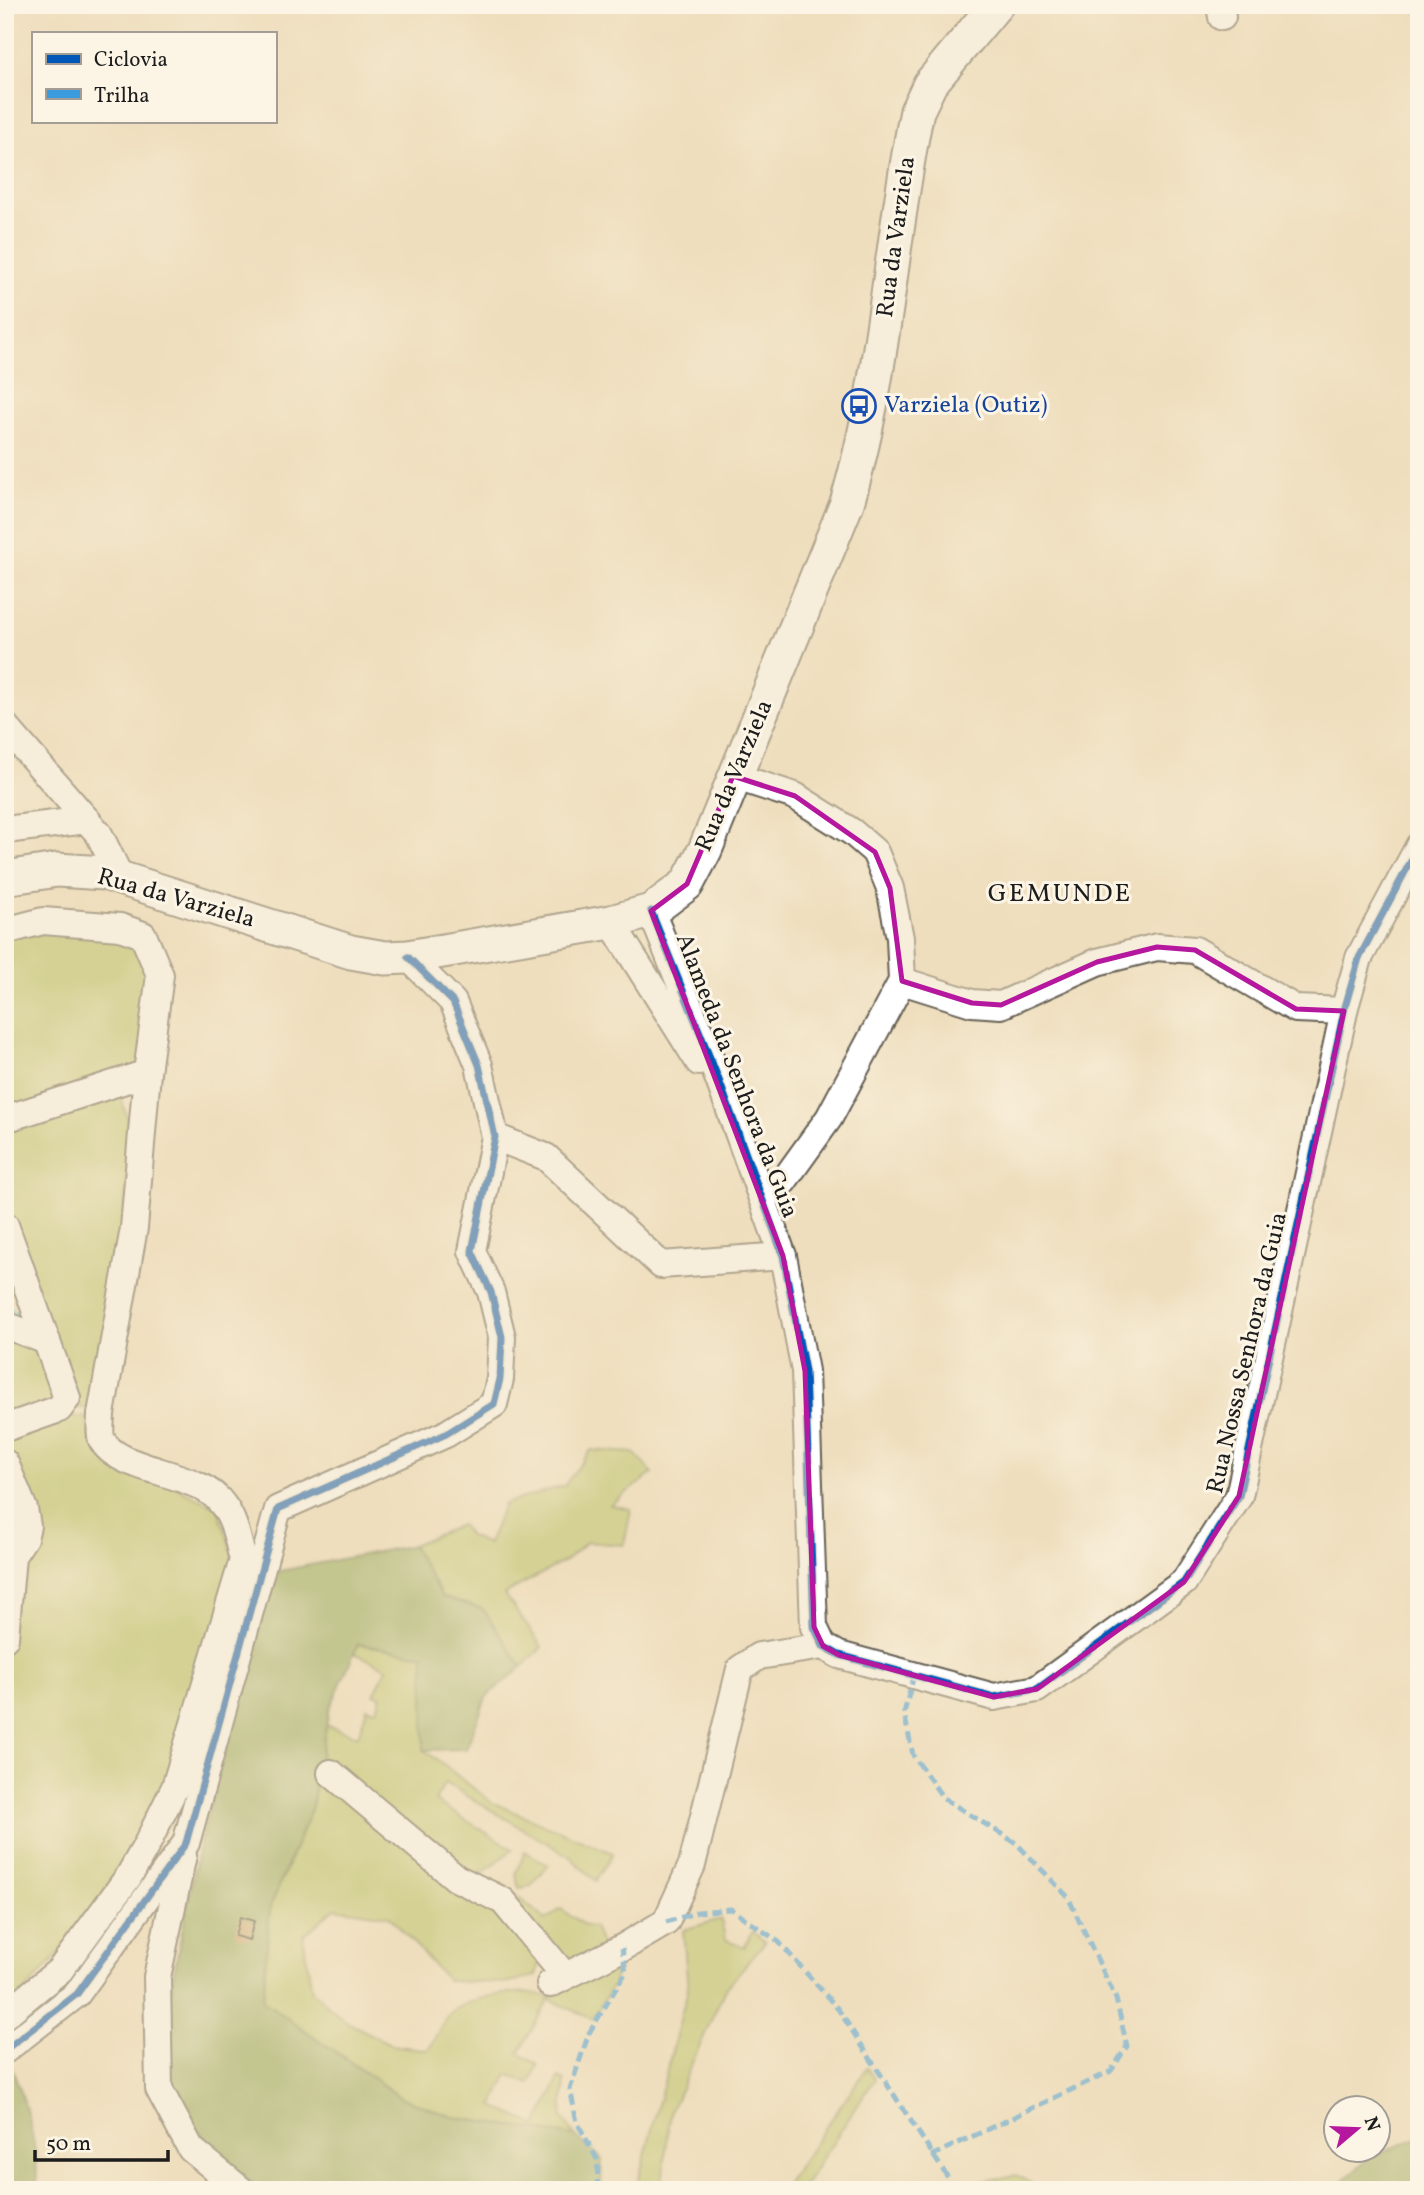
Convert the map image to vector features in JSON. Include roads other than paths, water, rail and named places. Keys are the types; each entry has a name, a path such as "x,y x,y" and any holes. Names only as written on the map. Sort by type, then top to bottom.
{"main road":[{"name":"Rua da Varziela","path":"5,878 57,870 104,873 351,952 385,958 408,957 611,922 651,911 687,884 705,850 733,776 847,503 862,451 917,111 930,84 996,5"}],"street":[{"path":"5,726 99,834 121,879"},
{"path":"733,776 795,796 852,832 875,852 890,888 901,938 902,981 829,1118 783,1182 762,1197"},
{"path":"5,830 87,820"},
{"name":"Rua Nossa Senhora da Guia","path":"823,1646 839,1654 994,1697 1037,1689 1184,1582 1239,1496 1344,1011 1359,958 1419,846"},
{"name":"Alameda da Senhora da Guia","path":"651,911 719,1080 783,1255"},
{"path":"5,931 43,921 120,927 143,935 160,975 147,1073 134,1228 101,1414 101,1439 108,1448 139,1466 191,1481 222,1502 236,1531 243,1560 175,1787 148,1844 129,1876 60,1970 5,2015"},
{"path":"611,922 709,1078 719,1080"},
{"path":"902,981 972,1003 1001,1005 1097,962 1157,947 1195,950 1296,1009 1344,1011"},
{"path":"241,2190 191,2149 159,2089 157,1977 186,1843 278,1509 446,1434 494,1404 500,1379 502,1336 491,1292 472,1251 495,1137 479,1065 453,1002 408,957"},
{"path":"5,1119 147,1073"},
{"path":"331,1773 456,1878 503,1901 558,1980 666,1922 692,1865 740,1669 759,1656 823,1646 814,1627 812,1605 811,1487 804,1371 783,1255 661,1265 547,1157 495,1137"},
{"path":"5,1226 67,1398 59,1409"},
{"path":"5,1325 47,1341"},
{"path":"5,1428 59,1409 101,1414"},
{"path":"5,1463 24,1509 27,1526 24,1538 12,1556 5,1638"},
{"path":"5,2050 77,1994 186,1843"}],"waterway":[{"path":"5,1307 29,1321"}],"place":[{"name":"Varziela (Outiz)","path":"859,406"}],"district":[{"name":"GEMUNDE","path":"1060,894"}]}
